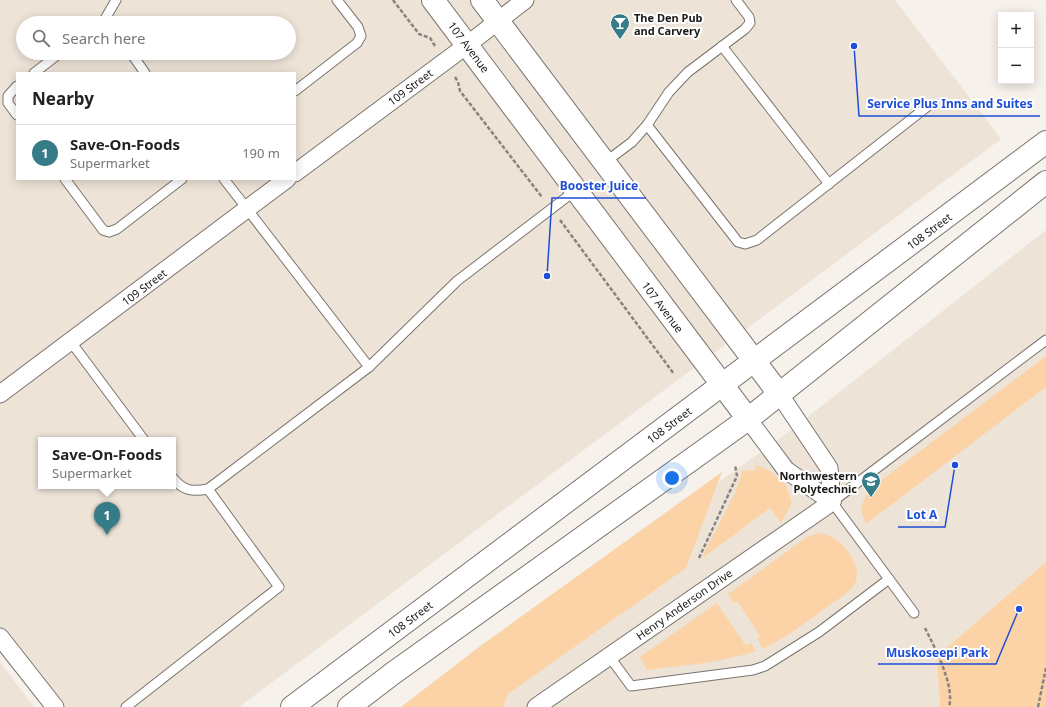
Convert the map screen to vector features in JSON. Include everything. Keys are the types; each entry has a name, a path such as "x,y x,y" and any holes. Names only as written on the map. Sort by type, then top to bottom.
{"main road":[{"name":"107 Avenue","path":"433,0 748,419"},
{"path":"482,0 780,395"},
{"name":"108 Street","path":"292,707 1046,142"},
{"path":"349,707 392,674 780,395 1046,182"}],"street":[{"name":"109 Street","path":"296,172 525,0"},
{"name":"109 Street","path":"0,394 286,180"},
{"path":"780,395 829,468 832,502"},
{"name":"107 Avenue","path":"748,419 786,470 832,502"},
{"name":"Henry Anderson Drive","path":"536,707 832,502"},
{"path":"0,636 55,707"}],"lane":[{"path":"108,16 116,0"},
{"path":"296,90 357,43 361,36 358,28 337,0"},
{"path":"604,163 632,142 648,125 669,92 688,72 745,29 750,23 749,17 736,0"},
{"path":"722,46 829,184"},
{"path":"35,72 51,60"},
{"path":"135,60 144,72"},
{"path":"16,87 8,96 8,103 16,114"},
{"path":"648,125 738,242 745,244 757,240 928,106"},
{"path":"66,180 103,230 109,232 117,229 181,180"},
{"path":"225,180 246,210 369,367"},
{"path":"176,482 178,485 193,492 208,489 369,367 457,281 576,190"},
{"path":"914,612 832,502 1046,340"},
{"path":"71,342 142,437"},
{"path":"126,707 279,587 208,489"},
{"path":"609,656 631,686 753,670 765,666 819,632 889,579"}],"path":[{"path":"394,0 419,34 430,38 458,82 460,91 552,209 674,374"},
{"path":"699,558 737,476 734,465"},
{"path":"926,628 943,668 951,699 949,707"},
{"path":"1038,707 1046,668"}],"shaded area":[{"path":"0,0 895,0 1001,139 239,707 60,707 0,633"},
{"name":"Northwestern Polytechnic","path":"1046,230 1046,562 937,656 940,707 412,707 599,568 786,434"},
{"path":"1046,356 1046,387 866,524 862,513 862,505 871,488"},
{"path":"756,465 770,471 786,485 792,503 781,523 770,508 704,557 703,555 735,493 743,470 754,471"},
{"path":"722,472 686,568 508,694 503,707 401,707 479,647"},
{"path":"818,533 837,540 850,554 857,572 855,583 847,593 789,634 763,649 757,638 760,636 738,602 734,603 728,594 807,537"},
{"path":"1046,562 1046,707 940,707 937,656"},
{"path":"717,603 746,646 751,643 756,651 716,661 647,670 640,657"},
{"path":"0,662 34,707 0,707"}],"place":[{"name":"The Den Pub and Carvery","path":"620,40"},
{"name":"Service Plus Inns and Suites","path":"854,46"},
{"name":"Booster Juice","path":"547,276"},
{"name":"Lot A","path":"955,465"},
{"name":"Northwestern Polytechnic","path":"871,498"},
{"name":"Save-On-Foods","path":"107,535"},
{"name":"Muskoseepi Park","path":"1019,609"}]}
